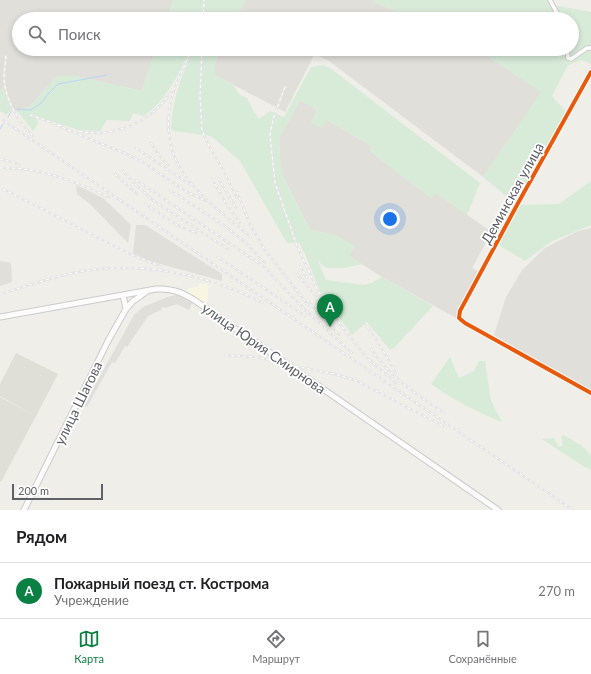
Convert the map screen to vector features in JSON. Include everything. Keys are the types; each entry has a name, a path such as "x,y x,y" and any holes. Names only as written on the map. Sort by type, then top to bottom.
{"main road":[{"name":"улица Юрия Смирнова","path":"0,317 148,290 170,289 190,297 498,510"},
{"name":"улица Шагова","path":"24,510 126,309 132,302 148,290"},
{"path":"123,295 126,309"}],"street":[{"path":"550,0 556,12"},
{"path":"579,54 587,48 591,48"},
{"path":"568,56 568,58 571,59 575,56"},
{"name":"Деминская улица","path":"591,72 460,311 459,318 465,323 591,393"}],"shaded area":[{"path":"0,0 173,0 169,12 12,12 12,56 154,56 142,91 76,76 57,76 30,106 18,112 13,109 4,86 0,92"},
{"path":"245,0 372,0 378,4 399,12 239,12"},
{"path":"218,56 313,56 285,112 215,75 215,63"},
{"path":"319,56 487,56 542,92 483,177 329,61"},
{"path":"300,100 317,110 311,123 327,120 373,147 370,151 431,198 436,193 492,232 472,268 481,273 460,311 459,318 465,323 382,277 349,256 354,246 336,235 310,230 282,174 280,158 279,139"},
{"path":"76,185 103,198 131,225 128,243 91,205 77,194"},
{"path":"136,225 145,225 222,274 222,281 150,261 133,254"},
{"path":"591,228 591,392 528,357 494,335 506,297 522,270 545,248 578,231"},
{"path":"0,261 11,263 12,282 0,286"},
{"path":"200,283 209,285 208,300 205,304 186,292 189,288 198,287"},
{"path":"177,295 192,303 189,310 177,304 165,308 162,307 161,310 148,316 127,347 125,346 115,363 112,362 87,407 84,405 134,315 143,307 170,296"},
{"path":"16,353 58,374 36,416 0,396 0,384"},
{"path":"0,397 36,416 1,482 0,481"}],"green space":[{"path":"173,0 245,0 239,12 169,12"},
{"path":"372,0 550,0 553,5 591,12 591,64 582,60 568,65 552,96 568,114 517,205 483,177 541,92 487,56 579,56 579,12 399,12 378,4"},
{"path":"154,56 187,56 172,86 159,102 144,116 133,113 130,121 107,120 100,131 79,130 37,117 38,124 33,131 18,112 30,106 57,76 76,76 142,91"},
{"path":"190,56 218,56 215,63 215,75 233,85 240,95 247,98 259,119 270,111 284,117 311,67 324,65 330,68 480,183 467,215 436,193 432,199 370,151 373,147 327,120 322,128 311,123 317,110 300,100 279,139 282,174 310,230 336,235 354,246 349,256 362,264 344,268 326,268 318,261 326,280 363,285 372,283 382,277 433,306 394,348 390,350 367,322 352,335 320,291 299,243 287,243 240,161 211,136 174,131 171,129 173,108 181,78"},
{"path":"4,86 13,109 6,115 0,111 0,92"},
{"path":"591,181 591,225 552,241 525,261 497,244 517,205 559,204"},
{"path":"450,357 459,378 474,371 479,361 485,361 491,401 502,422 465,405 431,384"},
{"path":"564,435 582,446 591,455 591,470 542,439 554,438 559,447 563,445 561,436"}],"waterway":[{"path":"16,109 31,110 41,103 58,84 107,75"},
{"path":"8,117 11,112"},
{"path":"0,129 3,124"}],"railway":[{"path":"203,12 204,0"},
{"path":"6,56 4,79 7,94 19,120 33,136"},
{"path":"189,56 173,94 169,108 168,125 172,151 185,176 202,195 251,237"},
{"path":"202,56 200,96 202,130 237,198"},
{"path":"285,87 273,119 270,135 275,183 297,246 319,293 340,324 367,358 396,383"},
{"path":"79,131 92,133 106,132 119,130 131,125 153,112 163,103 171,92"},
{"path":"30,115 62,126"},
{"path":"0,118 573,510"},
{"path":"57,125 141,161 187,192 206,201"},
{"path":"151,143 161,158 168,165"},
{"path":"136,148 189,184"},
{"path":"0,159 19,164"},
{"path":"0,168 15,168 56,176 109,197"},
{"path":"123,171 154,201 228,249"},
{"path":"115,174 137,194"},
{"path":"218,178 236,208"},
{"path":"212,179 227,205 240,223"},
{"path":"136,180 263,266 297,302 352,353"},
{"path":"3,189 130,254 160,266"},
{"path":"170,190 225,226 246,243 265,263"},
{"path":"237,192 251,226 265,250 308,305"},
{"path":"145,204 177,225 196,233"},
{"path":"218,257 305,316"},
{"path":"300,266 307,278"},
{"path":"0,294 73,273 97,269 122,268 171,272 195,277 218,284 263,303"},
{"path":"297,274 319,300"},
{"path":"307,300 339,335"},
{"path":"367,326 396,373"},
{"path":"371,349 387,369 404,385 444,413"},
{"path":"225,355 257,357 335,374 357,381 443,426"}],"cycle path":[{"path":"591,72 460,311 459,318 465,323 591,393"}],"place":[{"name":"Пожарный поезд ст. Кострома","path":"330,327"}]}
